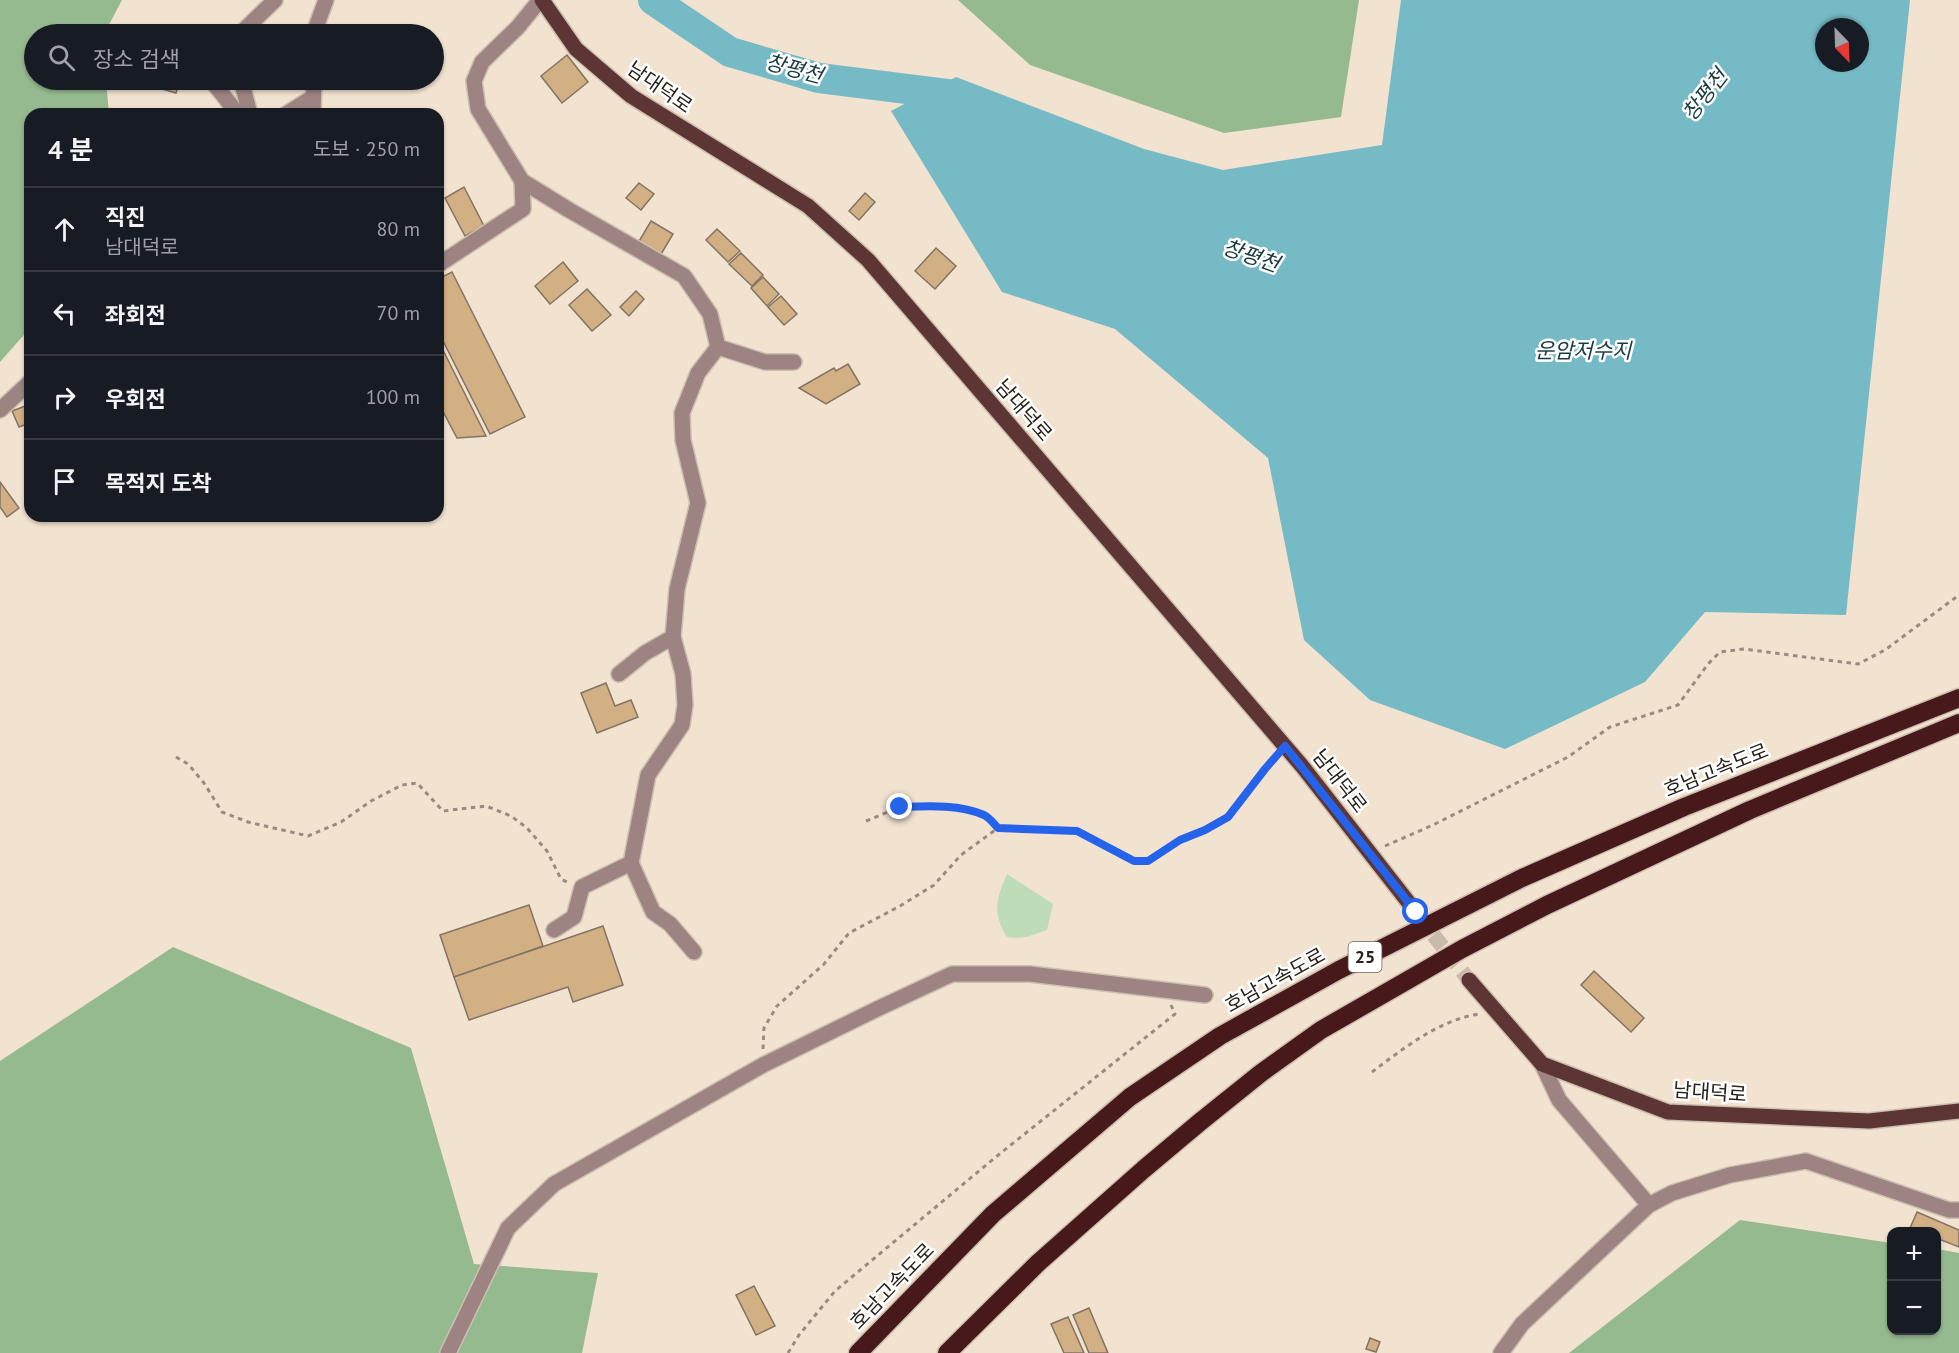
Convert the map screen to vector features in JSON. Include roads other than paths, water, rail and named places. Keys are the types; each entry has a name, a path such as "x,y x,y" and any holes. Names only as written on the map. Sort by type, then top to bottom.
{"highway":[{"name":"호남고속도로","path":"858,1353 993,1214 1130,1097 1220,1036 1339,970 1522,878 1684,807 1959,698"},
{"name":"25","path":"947,1353 1038,1263 1144,1169 1261,1073 1321,1030 1462,949 1547,905 1750,810 1959,723"}],"main road":[{"name":"남대덕로","path":"541,0 576,49 631,96 808,206 868,260 1285,746 1416,912"},
{"name":"남대덕로","path":"1469,980 1542,1064 1668,1112 1869,1121 1959,1112"}],"street":[{"path":"250,24 275,0"},
{"path":"317,24 326,0"},
{"path":"541,0 518,27 482,62 474,81 478,109 522,181 684,276 710,314 718,347"},
{"path":"219,90 233,108"},
{"path":"244,90 248,108"},
{"path":"313,90 313,108"},
{"path":"296,108 313,97"},
{"path":"444,261 523,209 522,181"},
{"path":"718,347 765,362 794,362"},
{"path":"694,952 670,924 652,912 631,862 648,775 682,724 685,705 683,674 673,637 677,589 698,503 682,440 682,413 698,373 718,347"},
{"path":"0,410 24,388"},
{"path":"619,674 645,653 673,637"},
{"path":"554,930 574,917 582,887 631,862"},
{"path":"448,1353 508,1228 554,1184 763,1065 877,1009 952,974 1030,974 1205,995"},
{"path":"1542,1064 1560,1100 1648,1205"},
{"path":"1501,1353 1522,1324 1648,1205 1672,1193 1730,1175 1806,1161 1949,1210 1959,1210"}],"water":[{"name":"운암저수지","path":"1401,0 1910,0 1846,615 1705,612 1645,682 1505,749 1370,700 1304,640 1268,458 1115,329 1002,292 891,111 956,77 1144,149 1223,170 1382,145"}],"waterway":[{"name":"창평천","path":"653,0 730,52 819,78 955,95 966,103"}],"tunnel":[{"path":"1419,917 1469,980"}]}
